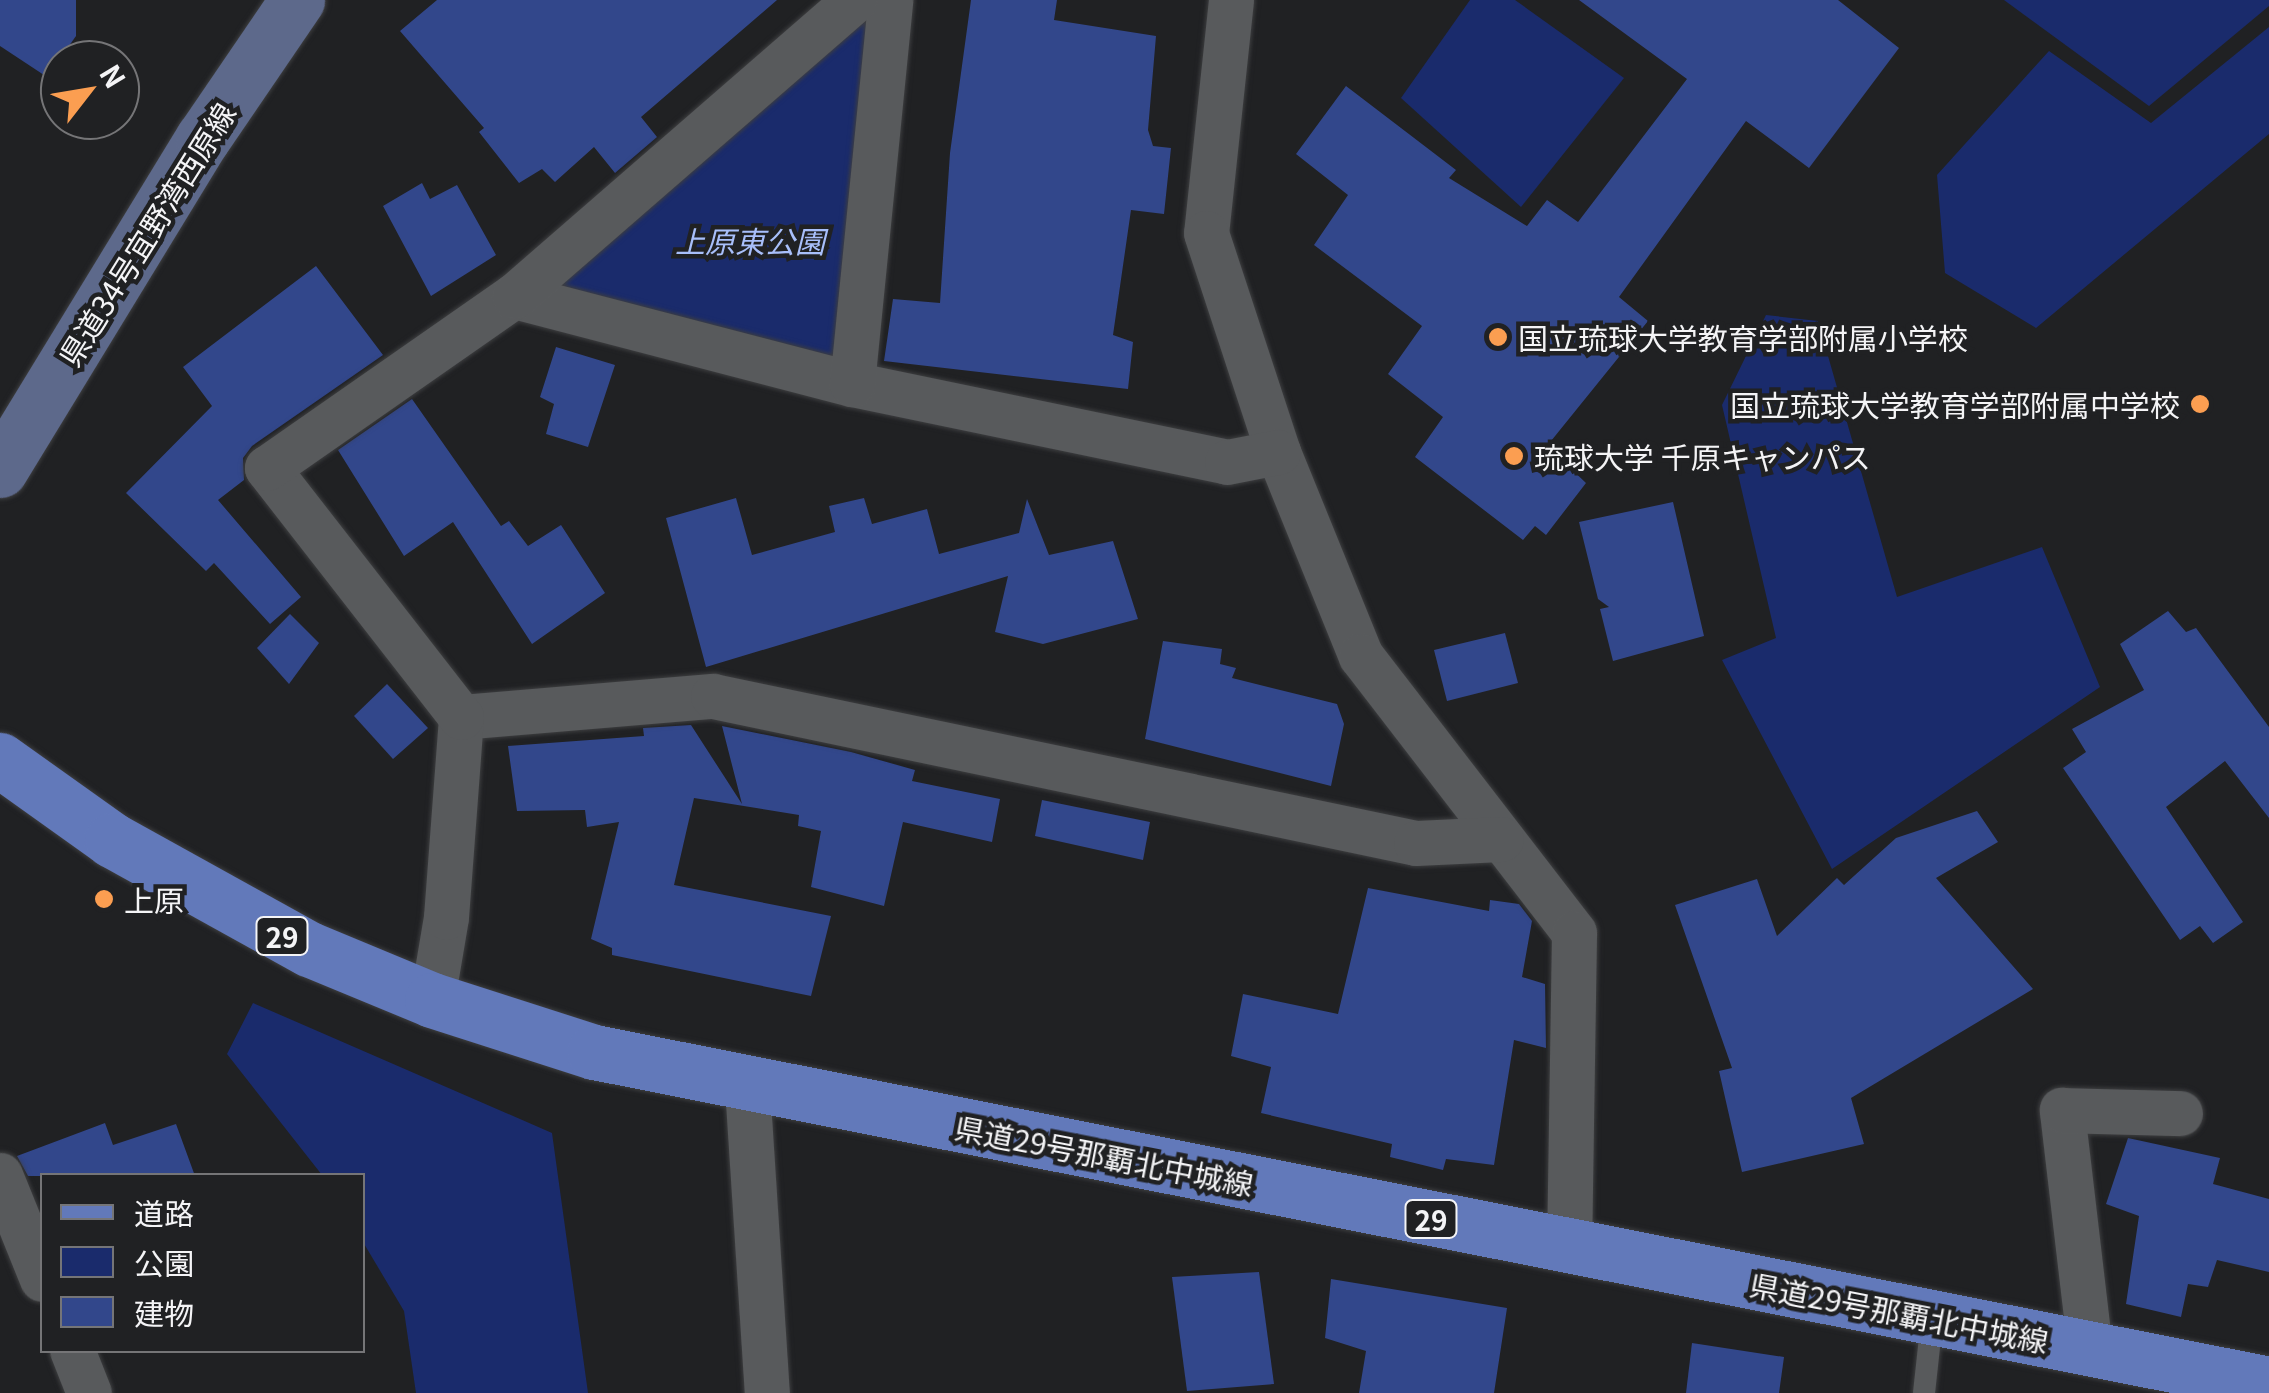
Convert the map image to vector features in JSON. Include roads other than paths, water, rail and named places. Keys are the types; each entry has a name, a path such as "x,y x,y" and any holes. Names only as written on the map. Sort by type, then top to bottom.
{"main road":[{"name":"県道34号宜野湾西原線","path":"0,470 203,138 296,0"},
{"name":"県道29号那覇北中城線","path":"0,760 112,840 211,900 432,1000 594,1052 746,1086 2269,1384"}],"street":[{"path":"432,1000 446,916 461,717 267,468 514,296 854,0"},
{"path":"852,384 890,0"},
{"path":"1231,0 1206,233 1278,452 1361,656 1574,933 1569,1248"},
{"path":"514,296 852,384 1227,462 1278,452"},
{"path":"461,717 713,696 1416,843 1500,839"},
{"path":"746,1086 767,1393"},
{"path":"2090,1350 2062,1110 2180,1112"},
{"path":"0,1175 40,1274"},
{"path":"73,1353 89,1393"}],"lane":[{"path":"1924,1393 1932,1319"}],"place":[{"name":"国立琉球大学教育学部附属小学校","path":"1498,337"},
{"name":"国立琉球大学教育学部附属中学校","path":"2200,404"},
{"name":"琉球大学 千原キャンパス","path":"1514,456"},
{"name":"上原","path":"104,899"}],"park label":[{"name":"上原東公園","path":"750,240"}]}
